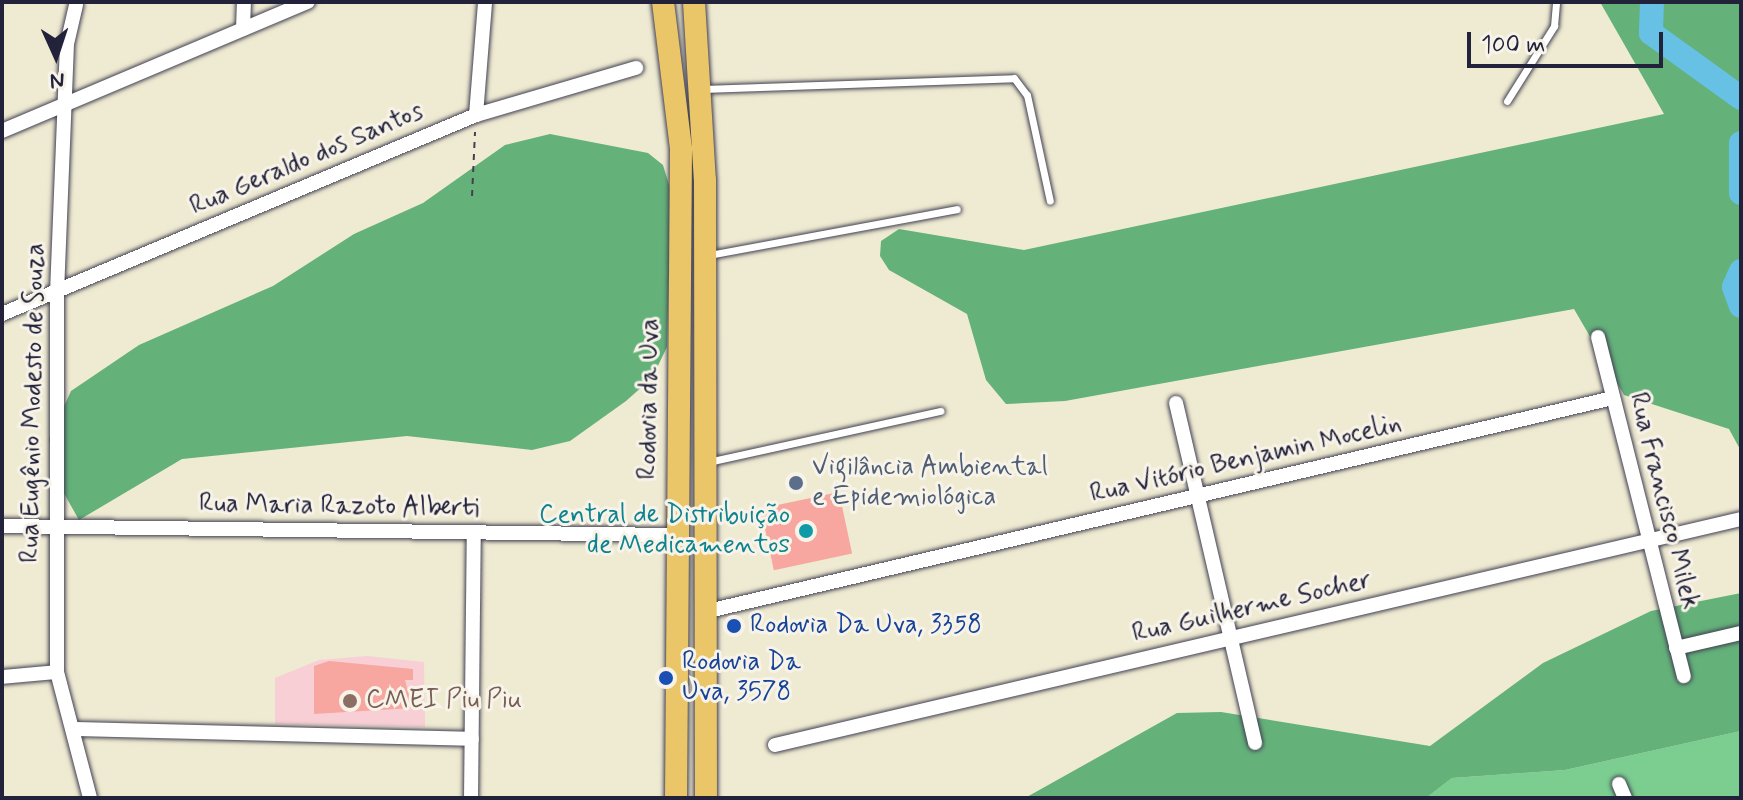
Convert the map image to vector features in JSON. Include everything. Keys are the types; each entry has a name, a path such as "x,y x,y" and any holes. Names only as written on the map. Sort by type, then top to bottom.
{"main road":[{"name":"Rodovia da Uva","path":"663,2 681,149 675,535 676,798"},
{"name":"Rodovia da Uva","path":"694,2 701,90 706,798"}],"street":[{"path":"243,29 244,2"},
{"path":"2,131 308,2"},
{"path":"476,115 485,2"},
{"name":"Rua Eugênio Modesto de Souza","path":"76,5 64,105 57,291 57,672 90,798"},
{"name":"Rua Geraldo dos Santos","path":"2,314 476,115 636,68"},
{"name":"Rua Francisco Milek","path":"1598,337 1646,541 1684,676"},
{"name":"Rua Vitório Benjamin Mocelin","path":"704,612 1613,398"},
{"path":"1176,403 1255,743"},
{"name":"Rua Guilherme Socher","path":"775,745 1741,519"},
{"name":"Rua Maria Razoto Alberti","path":"2,526 675,535"},
{"path":"471,798 474,533"},
{"path":"1676,648 1741,633"},
{"path":"2,677 57,672"},
{"path":"73,729 472,739"}],"lane":[{"path":"1507,101 1554,26 1556,2"},
{"path":"701,90 1014,78 1027,95 1050,201"},
{"path":"703,256 957,209"},
{"path":"706,462 940,411"}],"path":[{"path":"472,196 476,115"}],"shaded area":[{"name":"CMEI Piu Piu","path":"367,656 424,662 425,727 275,724 275,678 319,660"}],"green space":[{"path":"1600,2 1741,2 1741,451 1729,429 1624,395 1574,309 1065,401 1006,404 986,380 967,314 889,270 880,256 881,241 899,229 1024,250 1664,114"},
{"path":"550,134 648,153 663,165 671,191 667,347 652,378 626,401 570,441 532,450 407,436 182,459 79,520 57,481 49,439 71,391 139,345 273,286 354,234 423,203 505,145"},
{"path":"1741,593 1741,731 1565,770 1452,778 1426,798 1025,798 1177,713 1221,712 1430,746 1543,663 1651,611"},
{"path":"1741,731 1741,798 1426,798 1452,778 1565,770"}],"building":[{"name":"Central de Distribuição de Medicamentos","path":"839,492 852,554 774,570 761,509"},
{"path":"329,661 413,669 413,680 405,680 412,708 314,714 314,666"}],"waterway":[{"path":"1652,2 1651,33 1741,98"},
{"path":"1741,143 1741,193"},
{"path":"1741,271 1734,287 1741,306"}],"place":[{"name":"Vigilância Ambiental e Epidemiológica","path":"796,483"},
{"name":"Central de Distribuição de Medicamentos","path":"806,531"},
{"name":"Rodovia Da Uva, 3358","path":"734,626"},
{"name":"Rodovia Da Uva, 3578","path":"666,678"},
{"name":"CMEI Piu Piu","path":"350,701"}]}
